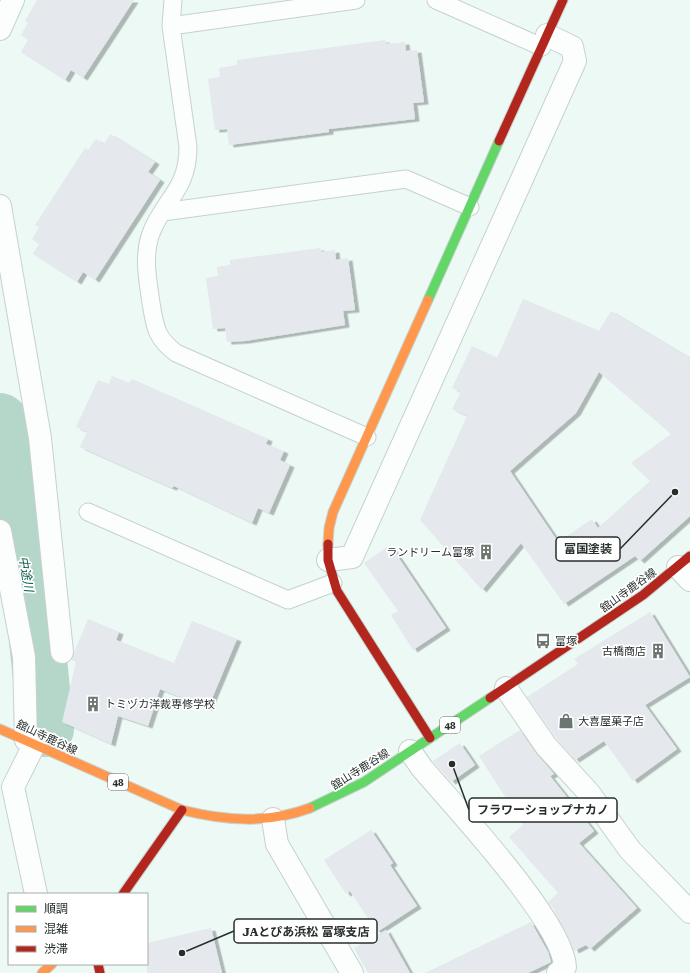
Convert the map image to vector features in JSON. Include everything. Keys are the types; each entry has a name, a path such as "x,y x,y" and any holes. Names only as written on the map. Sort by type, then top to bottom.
{"street":[{"path":"0,29 13,0"},
{"path":"430,738 345,606 333,583 328,560 329,528 333,512 563,0"},
{"path":"328,560 352,557 575,61 572,47 545,41"},
{"path":"0,206 40,438 62,652"},
{"path":"0,531 24,657 30,742 13,786 36,893"},
{"name":"舘山寺鹿谷線","path":"0,729 182,810 222,820 243,821 273,819 305,812 324,804 364,782 686,568"},
{"path":"506,688 546,746 589,793 630,850 690,912"},
{"path":"410,752 509,870 549,927 564,958 565,967 558,973"},
{"path":"124,893 182,810"},
{"path":"273,819 277,844 352,973"}],"lane":[{"path":"173,0 171,26 188,147 188,161 180,186 163,212 150,236 147,252 146,269 157,334 165,345 176,353 367,437"},
{"path":"171,26 356,0"},
{"path":"436,0 545,41"},
{"path":"163,212 406,179 470,207"},
{"path":"88,512 288,600 333,583"}],"building":[{"path":"37,0 134,0 83,78 71,70 65,80 21,52 28,40 21,35 28,23 25,21"},
{"path":"385,40 386,44 405,42 406,51 417,50 424,102 413,103 415,119 329,129 329,132 229,145 227,129 215,130 208,79 220,77 219,68 237,65 237,60"},
{"path":"110,134 155,162 148,172 160,180 95,280 83,272 77,282 33,254 39,244 32,239 39,227 35,225 85,148 88,150 96,139 104,144"},
{"path":"320,248 321,252 335,250 336,260 348,258 355,310 343,311 345,325 245,341 227,342 225,328 213,329 206,278 218,276 217,267 230,265 230,260"},
{"path":"523,299 599,331 611,311 690,358 690,516 640,561 635,556 564,604 521,543 482,590 420,520 467,416 452,409 461,392 452,388 472,346 497,358","holes":["599,372 671,434 631,463 650,481 598,528 592,519 558,542 510,471 576,413"]},
{"path":"112,376 129,383 132,379 268,439 266,444 284,451 280,460 290,465 269,513 258,508 252,523 174,486 172,488 80,447 87,432 76,427 98,380 109,384"},
{"path":"390,545 446,628 413,650 391,615 398,611 364,563"},
{"path":"650,612 690,677 645,705 677,749 633,781 604,741 575,760 556,738 527,697 578,664 574,659"},
{"path":"88,619 119,632 116,640 174,663 192,621 237,639 208,708 160,689 148,726 118,716 111,744 62,722 76,662 71,660"},
{"path":"520,730 536,753 554,774 550,776 594,831 579,843 637,908 590,949 586,945 574,951 571,942 554,911 555,910 548,902 558,893 509,837 523,825 479,756"},
{"path":"460,743 475,765 451,782 433,761"},
{"path":"371,830 393,863 390,865 417,906 377,932 350,891 346,894 324,860"},
{"path":"531,922 548,952 551,962 528,973 425,973"},
{"path":"211,928 222,973 147,973 148,943"},
{"path":"386,930 410,973 368,973 354,948"}],"waterway":[{"name":"中途川","path":"0,421 36,630 46,729"}],"traffic: fast":[{"path":"428,300 499,141"},
{"path":"310,808 364,782 490,698"}],"traffic: slow":[{"path":"328,544 329,528 333,512 428,300"},
{"path":"0,729 182,810 215,817 262,819 278,817 310,808"},
{"path":"42,973 51,965"}],"traffic: jam":[{"path":"499,141 563,0"},
{"path":"328,544 328,560 337,591 430,738"},
{"path":"490,698 643,595 690,556"},
{"path":"124,893 182,810"},
{"path":"98,965 100,973"}],"place":[{"name":"富国塗装","path":"675,492"},
{"name":"ランドリーム富塚","path":"486,552"},
{"name":"富塚","path":"543,641"},
{"name":"古橋商店","path":"658,651"},
{"name":"トミヅカ洋裁専修学校","path":"93,704"},
{"name":"大喜屋菓子店","path":"566,721"},
{"name":"フラワーショップナカノ","path":"452,764"},
{"name":"JAとぴあ浜松 富塚支店","path":"182,953"}]}
